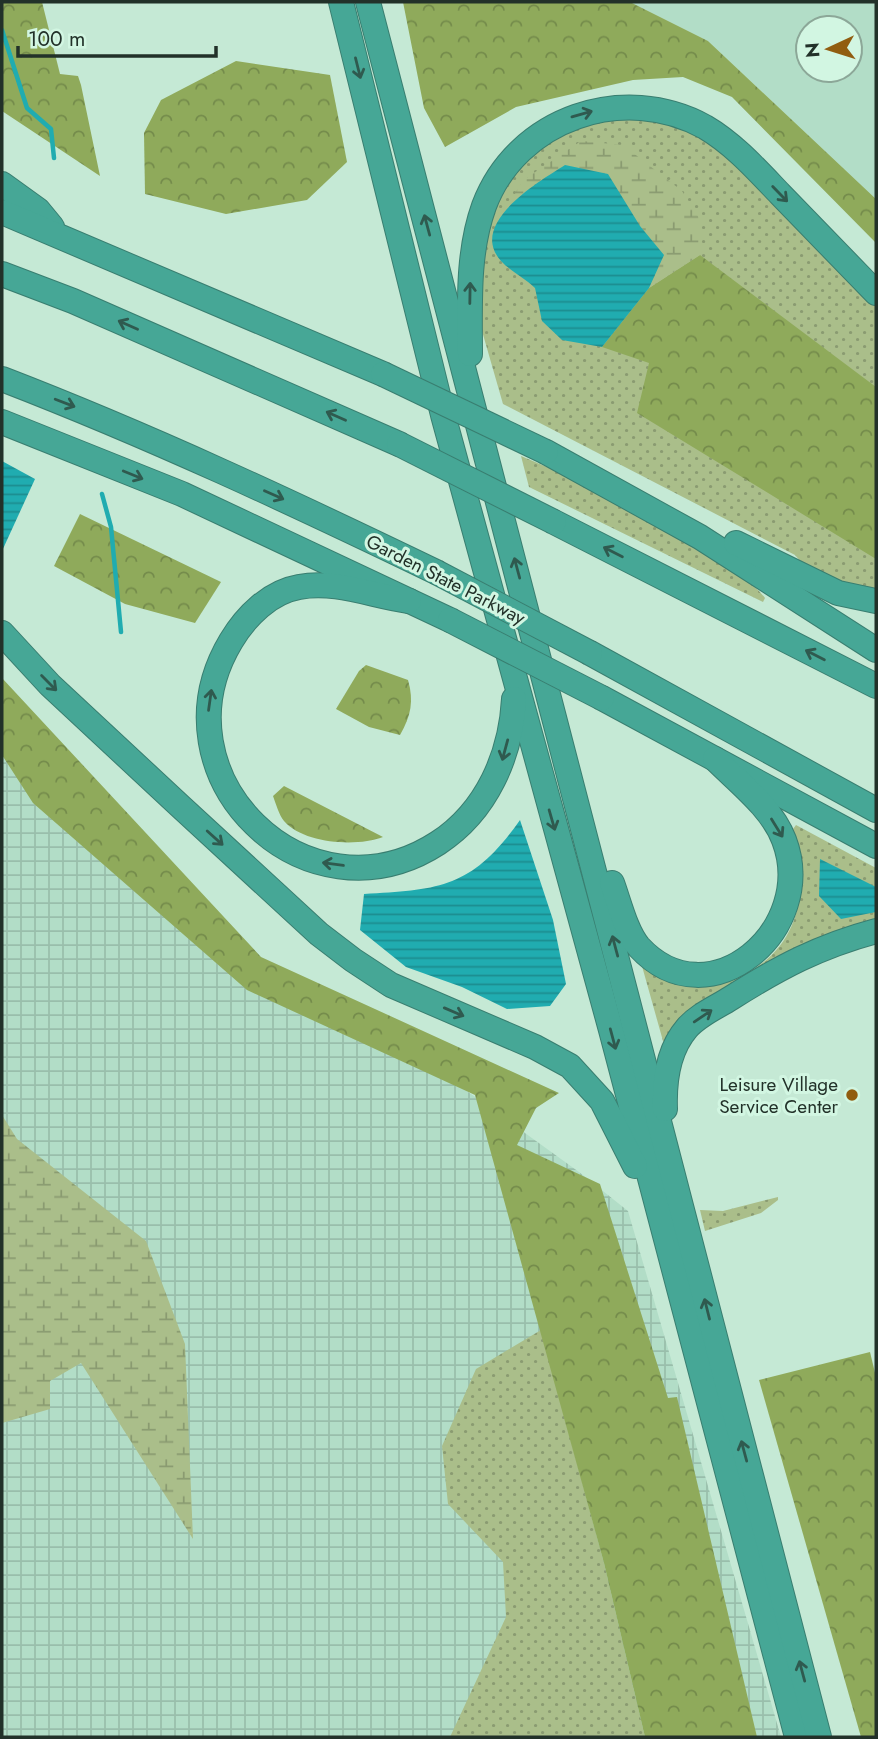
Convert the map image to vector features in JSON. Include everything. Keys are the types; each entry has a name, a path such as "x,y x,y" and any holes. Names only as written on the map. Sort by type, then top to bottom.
{"highway":[{"path":"341,2 443,415 659,1213 797,1737"},
{"path":"368,2 470,386 819,1737"},
{"path":"470,386 472,266 480,220 489,195 522,150 559,123 585,113 623,107 661,111 690,120 714,133 738,151 876,293"},
{"path":"2,184 38,210 57,233"},
{"path":"2,212 57,233 383,374 546,452 614,487 700,537 876,650"},
{"path":"2,274 74,301 399,443 876,686"},
{"name":"Garden State Parkway","path":"2,379 82,410 290,502 436,572 876,810"},
{"path":"2,422 182,495 450,620 602,698 876,846"},
{"path":"614,487 695,523 825,588 851,597 876,601"},
{"path":"409,601 325,584 297,587 278,594 257,608 237,630 220,658 213,680 208,727 211,748 224,785 239,810 259,830 279,844 323,863 366,867 393,864 421,854 452,834 483,800 500,767 507,743 513,719 514,683"},
{"path":"2,633 50,685 160,788 319,934 353,960 391,985 535,1047 570,1066 602,1101 659,1213"},
{"path":"589,848 607,870 637,944 652,959 667,969 699,974 727,968 750,957 767,942 780,922 790,891 789,867 784,840 773,821 715,759"},
{"path":"666,1144 666,1075 675,1048 687,1028 803,955 876,931"}],"shaded area":[{"path":"630,2 876,2 876,199 708,41"},
{"path":"2,716 298,1003 377,1026 579,1172 628,1211 781,1737 2,1737"}],"green space":[{"path":"2,2 42,2 60,74 78,76 81,85 100,176 2,111"},
{"path":"403,2 630,2 708,41 876,199 876,243 732,97 683,77 633,80 516,107 445,147 424,108"},
{"path":"236,61 330,75 347,162 307,200 226,214 145,194 144,133 161,100"},
{"path":"658,117 717,142 876,301 876,591 822,576 795,555 503,404 482,331 479,292 493,205 533,150 588,119"},
{"path":"581,141 623,145 682,191 699,218 700,255 649,288 664,255 640,226 565,165 532,186 508,207 522,181"},
{"path":"700,255 876,387 876,559 637,413 649,363 602,347 649,288"},
{"path":"521,456 595,490 667,530 748,581 765,598 763,602 529,487"},
{"path":"80,514 221,582 195,623 125,604 54,566"},
{"path":"366,665 408,680 410,708 400,735 369,727 336,709 359,671"},
{"path":"2,678 261,957 559,1093 536,1108 517,1145 600,1184 668,1398 677,1397 757,1737 645,1737 604,1563 475,1095 247,990 33,803 2,755"},
{"path":"284,786 383,837 346,842 304,835 293,829 279,813 273,796"},
{"path":"796,825 876,868 876,921 848,927 784,953 666,1043 663,1041 640,959 684,982 699,986 723,983 758,967 787,935 795,916 800,896 801,874 793,829"},
{"path":"2,1115 17,1139 146,1241 185,1344 193,1539 81,1363 50,1381 50,1409 2,1423"},
{"path":"778,1197 778,1200 761,1213 705,1231 700,1210 723,1211"},
{"path":"541,1330 604,1563 645,1737 450,1737 506,1617 503,1562 448,1504 442,1446 476,1369"},
{"path":"870,1352 876,1377 876,1737 861,1737 759,1380"}],"water":[{"path":"565,165 608,174 640,226 664,255 649,288 602,347 562,340 542,321 535,288 505,265 493,247 493,232 511,205 525,192"},
{"path":"2,461 35,479 2,551"},
{"path":"520,820 553,920 566,984 550,1006 507,1009 462,987 406,967 360,930 364,894 414,890 453,881 487,859"},
{"path":"820,859 876,887 876,912 841,919 819,896"}],"waterway":[{"path":"2,30 27,108 51,129 54,158"},
{"path":"102,494 111,527 121,632"}],"place":[{"name":"Leisure Village Service Center","path":"852,1095"}]}
